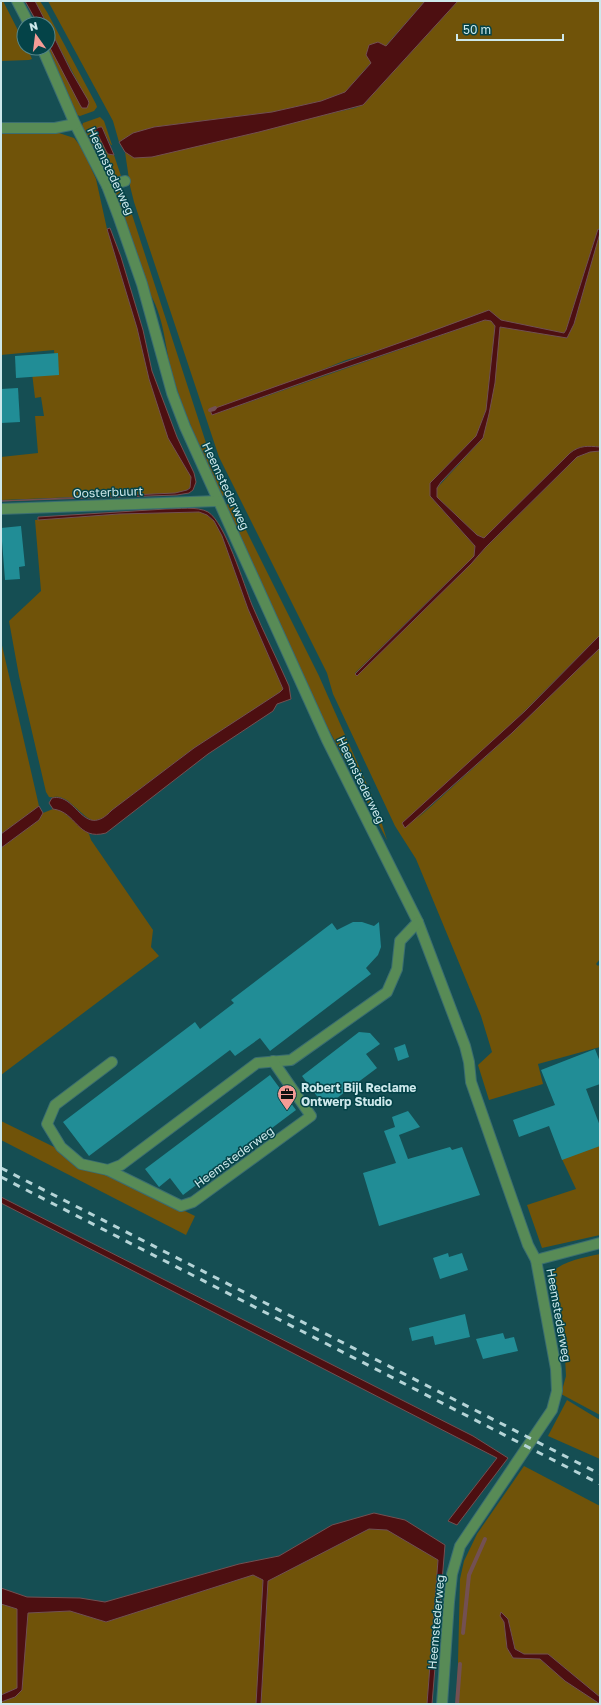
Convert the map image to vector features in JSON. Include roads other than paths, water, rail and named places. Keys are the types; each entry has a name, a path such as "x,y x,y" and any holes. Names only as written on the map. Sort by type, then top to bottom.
{"street":[{"path":"17,1 25,16"},
{"name":"Heemstederweg","path":"45,56 75,124 107,186 142,284 172,393 185,428 327,740 418,922 465,1046 472,1082 499,1150 528,1245 539,1259 556,1369 557,1391 552,1410 460,1546 452,1574 442,1704"},
{"path":"1,128 55,128 75,124"},
{"path":"107,186 125,181"},
{"name":"Oosterbuurt","path":"1,509 217,500"},
{"path":"108,1170 121,1165 257,1063 292,1060 387,992 397,969 400,941 418,922"},
{"name":"Heemstederweg","path":"112,1062 55,1105 47,1124 60,1147 81,1164 108,1170 181,1206 193,1202 311,1116 273,1061"},
{"path":"539,1259 600,1243"}],"waterway":[{"path":"214,409 210,410 215,408"},
{"path":"463,1633 469,1575 485,1539"},
{"path":"457,1704 460,1664"}],"railway":[{"path":"1,1168 600,1474"},
{"path":"1,1177 600,1484"}],"place":[{"name":"Robert Bijl Reclame Ontwerp Studio","path":"287,1111"}]}
